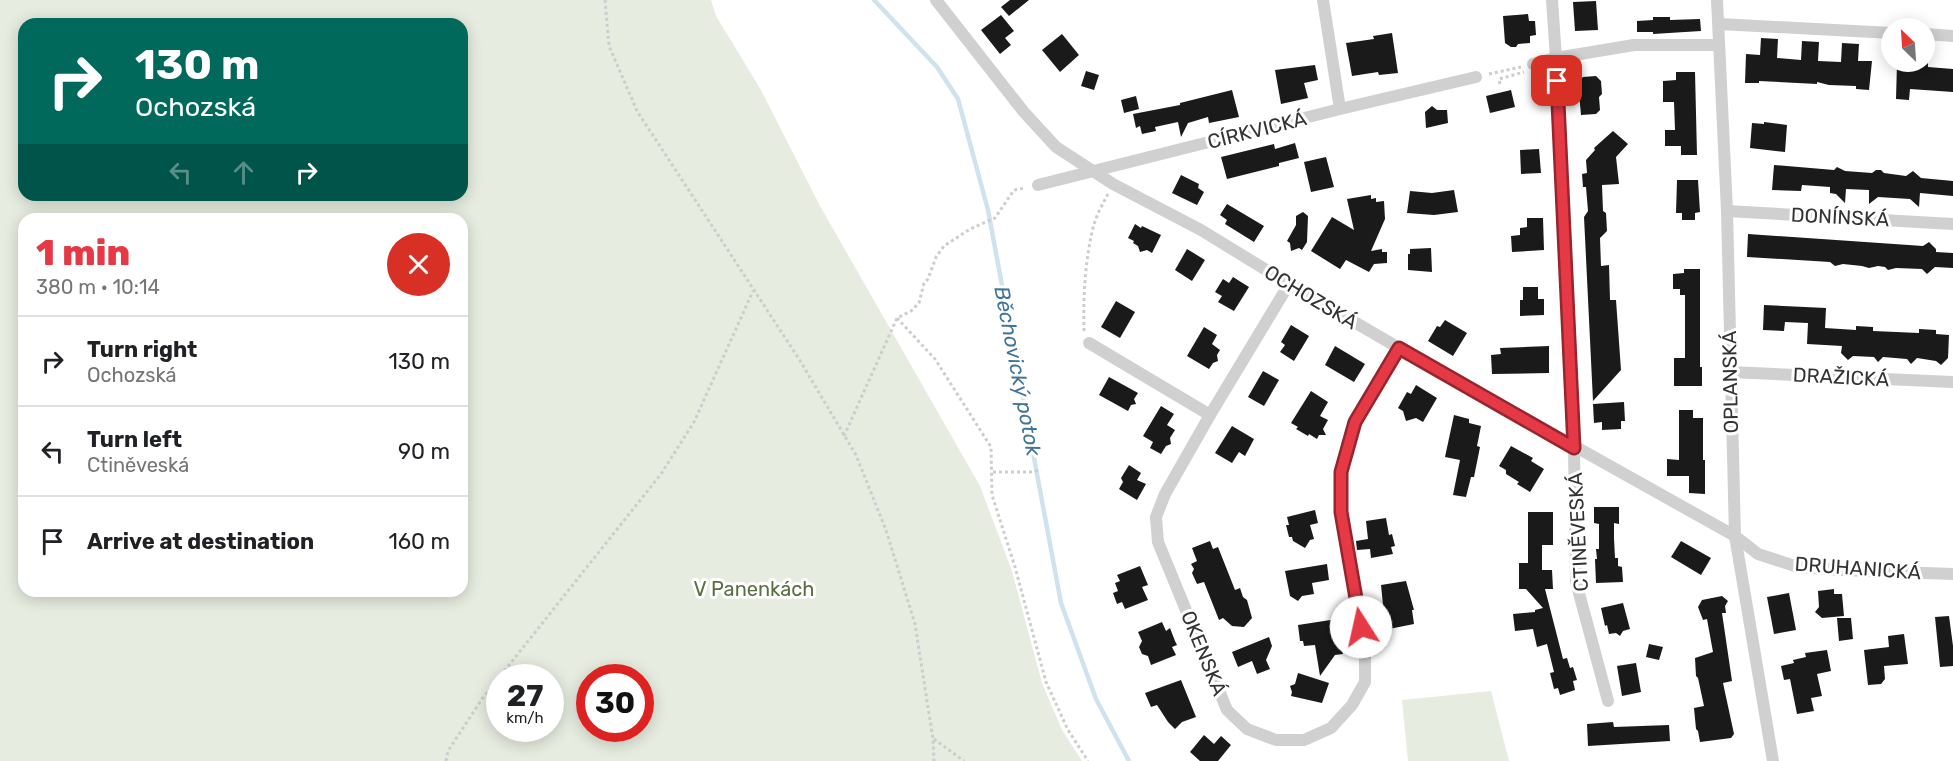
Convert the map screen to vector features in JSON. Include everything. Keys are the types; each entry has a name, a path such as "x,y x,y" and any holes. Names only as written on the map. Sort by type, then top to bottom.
{"street":[{"name":"OCHOZSKÁ","path":"936,0 1023,111 1056,147 1113,184 1201,230 1288,284 1399,348 1574,448 1735,536"},
{"path":"1323,0 1340,109"},
{"name":"CTINĚVESKÁ","path":"1552,0 1574,448 1576,582 1608,701"},
{"name":"OPLANSKÁ","path":"1717,0 1727,211 1735,536 1773,761"},
{"path":"1719,24 1881,32"},
{"path":"1935,35 1953,36"},
{"path":"1533,64 1634,45 1719,45"},
{"name":"CÍRKVICKÁ","path":"1038,185 1476,77"},
{"name":"DONÍNSKÁ","path":"1727,211 1953,224"},
{"name":"OKENSKÁ","path":"1288,284 1209,415 1165,494 1156,517 1158,542 1227,710 1247,729 1276,740 1304,740 1331,728 1352,705 1365,682 1365,650 1341,512 1341,472 1355,422 1399,348"},
{"path":"1089,343 1209,415"},
{"name":"DRAŽICKÁ","path":"1730,372 1953,382"},
{"name":"DRUHANICKÁ","path":"1735,536 1758,554 1798,567 1953,574"}],"path":[{"path":"605,0 609,46 637,111 799,359 856,455 886,530 915,624 933,739 934,761"},
{"path":"1476,77 1533,64"},
{"path":"1089,343 1084,331 1084,310 1090,243 1093,227 1113,184"},
{"path":"844,436 897,318 911,311 919,303 924,283 928,279 936,257 944,246 995,218 1014,190 1038,185"},
{"path":"446,761 448,752 482,699 661,474 694,422 753,290"},
{"path":"897,318 935,359 991,447 992,495 1015,567 1046,682 1068,730 1088,761"},
{"path":"993,472 1041,470"},
{"path":"933,739 964,761"}],"green space":[{"name":"V Panenkách","path":"0,0 711,0 716,16 761,90 820,206 980,486 1012,571 1042,683 1062,730 1082,761 0,761"},
{"path":"1491,691 1509,761 1408,761 1402,700"}],"building":[{"path":"1010,0 1029,0 1009,16 1001,7"},
{"path":"1596,1 1598,30 1575,31 1573,2"},
{"path":"1528,14 1529,21 1535,21 1536,35 1530,36 1530,43 1511,47 1505,43 1503,16"},
{"path":"1001,15 1014,31 1005,38 1011,45 1000,54 981,30"},
{"path":"1653,17 1670,17 1670,20 1700,19 1701,31 1653,34 1653,32 1637,32 1637,21 1653,20"},
{"path":"1392,33 1398,73 1379,75 1378,72 1352,76 1346,43 1374,39 1373,36"},
{"path":"1062,34 1079,55 1060,72 1042,50"},
{"path":"1761,38 1778,39 1777,58 1801,60 1802,41 1819,42 1818,61 1841,62 1842,43 1859,44 1858,61 1872,61 1869,90 1856,89 1856,86 1817,82 1817,84 1759,81 1759,83 1745,83 1746,54 1760,55"},
{"path":"1315,65 1318,80 1304,83 1308,98 1281,104 1275,70"},
{"path":"1935,68 1953,69 1953,92 1910,89 1909,100 1896,99 1897,72 1935,72"},
{"path":"1086,71 1099,75 1094,90 1081,86"},
{"path":"1676,72 1695,72 1697,155 1681,155 1681,146 1665,146 1665,130 1675,130 1674,102 1663,102 1663,81 1676,80"},
{"path":"1596,76 1601,81 1600,110 1596,114 1581,115 1578,82 1583,77"},
{"path":"1232,90 1239,117 1209,123 1208,117 1188,123 1181,137 1178,122 1155,127 1156,131 1142,134 1140,126 1136,128 1133,114 1180,105 1180,103"},
{"path":"1511,90 1515,107 1490,113 1486,96"},
{"path":"1136,96 1139,109 1124,113 1121,100"},
{"path":"1432,106 1437,110 1447,110 1448,123 1426,128 1425,112"},
{"path":"1764,122 1787,125 1785,152 1750,148 1752,123 1764,124"},
{"path":"1613,131 1628,144 1616,157 1619,184 1602,185 1603,211 1606,213 1607,231 1600,238 1601,266 1609,265 1610,300 1616,300 1621,370 1593,401 1584,217 1588,211 1586,187 1583,187 1582,174 1587,173 1586,160 1595,150 1594,148"},
{"path":"1295,143 1299,158 1279,163 1279,166 1227,179 1221,157 1274,144 1275,149"},
{"path":"1539,149 1541,173 1521,174 1520,150"},
{"path":"1326,157 1334,187 1311,192 1304,162"},
{"path":"1774,165 1834,170 1837,167 1845,171 1872,173 1881,170 1884,173 1906,176 1913,171 1921,178 1953,181 1953,196 1920,193 1919,207 1910,199 1878,197 1869,204 1869,190 1846,189 1845,203 1836,194 1830,193 1830,187 1802,185 1801,191 1772,190"},
{"path":"1181,175 1199,184 1198,188 1204,192 1197,205 1172,193"},
{"path":"1677,180 1698,180 1700,212 1695,213 1695,220 1682,220 1682,213 1676,213"},
{"path":"1454,190 1458,212 1434,215 1407,213 1410,191 1432,193"},
{"path":"1371,195 1371,199 1376,198 1376,202 1384,201 1385,219 1371,251 1382,249 1382,252 1387,252 1387,263 1374,264 1369,272 1346,260 1340,269 1311,251 1332,217 1354,230 1347,199"},
{"path":"1227,204 1264,226 1254,242 1225,224 1227,220 1220,215"},
{"path":"1303,212 1308,216 1307,242 1302,250 1299,248 1291,251 1290,243 1287,241 1296,225 1296,216"},
{"path":"1527,218 1543,218 1544,250 1512,252 1511,236 1520,235 1520,228 1527,227"},
{"path":"1135,224 1161,235 1152,253 1147,250 1140,252 1138,246 1133,243 1134,241 1128,238"},
{"path":"1748,234 1923,246 1929,242 1936,252 1953,253 1953,268 1935,267 1927,274 1922,269 1888,270 1878,266 1869,268 1843,264 1835,266 1830,262 1747,257"},
{"path":"1431,248 1432,272 1408,270 1410,249"},
{"path":"1187,249 1205,260 1192,281 1175,270"},
{"path":"1684,269 1700,269 1702,386 1674,386 1674,358 1685,358 1685,295 1680,295 1680,289 1673,289 1673,274 1684,273"},
{"path":"1233,277 1249,287 1234,311 1218,302 1222,296 1215,292 1223,279 1229,283"},
{"path":"1523,287 1538,287 1538,299 1544,299 1544,315 1520,316"},
{"path":"1116,301 1135,312 1120,338 1101,327"},
{"path":"1764,305 1826,308 1825,328 1856,330 1856,326 1873,327 1873,331 1919,333 1919,329 1936,330 1936,334 1949,335 1948,358 1941,365 1936,361 1917,358 1911,364 1907,359 1883,357 1878,362 1874,357 1853,356 1848,360 1841,353 1842,346 1807,344 1808,323 1785,322 1784,331 1763,330"},
{"path":"1445,320 1467,333 1453,356 1428,341 1437,326 1440,327"},
{"path":"1291,325 1309,336 1294,361 1280,352 1285,345 1281,342"},
{"path":"1204,327 1217,335 1212,344 1220,350 1217,355 1218,361 1213,363 1209,369 1187,356"},
{"path":"1335,346 1365,364 1354,382 1325,365"},
{"path":"1549,346 1549,373 1492,374 1491,355 1501,354 1500,348"},
{"path":"1263,371 1279,380 1264,406 1248,397"},
{"path":"1109,377 1138,393 1134,399 1136,404 1131,405 1128,411 1099,395"},
{"path":"1416,385 1437,398 1423,422 1416,418 1406,421 1403,411 1398,408 1407,392 1411,394"},
{"path":"1311,391 1328,402 1320,416 1328,420 1323,429 1326,435 1319,435 1317,439 1296,429 1298,427 1291,423"},
{"path":"1624,402 1625,421 1621,421 1621,429 1602,430 1602,422 1594,423 1593,404"},
{"path":"1161,406 1174,414 1167,425 1175,430 1170,438 1171,444 1166,446 1161,454 1150,448 1153,442 1143,436"},
{"path":"1679,410 1693,410 1693,418 1703,418 1705,494 1689,493 1689,476 1667,476 1667,459 1679,460"},
{"path":"1454,415 1469,419 1469,423 1481,426 1477,446 1480,447 1474,477 1471,477 1466,497 1453,495 1460,460 1445,457"},
{"path":"1232,426 1254,439 1245,456 1239,452 1232,463 1215,453"},
{"path":"1511,446 1533,458 1531,461 1544,469 1530,492 1517,484 1519,482 1506,474 1506,470 1499,466"},
{"path":"1129,465 1141,473 1137,480 1146,484 1137,500 1119,489 1123,482 1121,478"},
{"path":"1594,507 1619,507 1619,524 1614,523 1615,558 1618,558 1618,566 1622,567 1623,582 1596,583 1595,559 1597,559 1596,549 1599,549 1599,524 1594,523"},
{"path":"1315,510 1318,523 1310,525 1314,539 1310,540 1305,548 1289,537 1287,517"},
{"path":"1528,512 1553,512 1553,545 1542,545 1542,570 1552,570 1553,589 1545,589 1563,659 1567,658 1570,668 1573,667 1577,680 1573,681 1575,690 1560,695 1558,688 1554,689 1550,673 1554,672 1547,644 1537,647 1533,629 1515,631 1513,614 1535,612 1543,608 1526,589 1519,589 1519,563 1528,563"},
{"path":"1386,518 1389,535 1392,534 1395,546 1391,547 1393,554 1371,558 1370,549 1357,550 1356,541 1368,539 1366,521"},
{"path":"1210,541 1213,549 1218,547 1235,590 1240,588 1243,597 1247,600 1252,618 1244,627 1232,626 1223,618 1219,620 1204,582 1197,584 1192,573 1194,569 1191,564 1197,561 1192,548"},
{"path":"1681,541 1711,558 1701,575 1671,557"},
{"path":"1327,564 1329,580 1312,583 1314,594 1302,596 1298,601 1290,596 1285,571"},
{"path":"1140,566 1148,585 1142,587 1148,600 1125,609 1122,602 1117,604 1113,593 1118,591 1115,583 1120,581 1117,575"},
{"path":"1406,581 1414,610 1412,610 1414,624 1389,629 1386,615 1384,615 1381,585"},
{"path":"1834,589 1834,594 1842,594 1844,616 1822,618 1815,612 1819,607 1818,591"},
{"path":"1789,593 1796,630 1774,634 1767,597"},
{"path":"1722,596 1728,601 1725,606 1726,613 1722,613 1732,681 1723,683 1734,734 1731,738 1700,742 1694,708 1704,706 1696,676 1695,658 1713,652 1707,619 1703,620 1698,607 1702,600"},
{"path":"1623,603 1630,629 1623,631 1620,636 1616,633 1609,634 1601,608"},
{"path":"1949,616 1953,666 1940,667 1935,617"},
{"path":"1837,618 1851,618 1853,639 1839,641"},
{"path":"1337,619 1343,654 1335,655 1320,676 1315,645 1304,646 1303,641 1300,641 1298,625"},
{"path":"1162,622 1166,631 1170,628 1177,645 1172,647 1176,655 1151,665 1148,656 1142,654 1139,647 1142,641 1138,632"},
{"path":"1904,634 1908,664 1884,666 1885,679 1881,684 1868,685 1864,650 1889,647 1888,636"},
{"path":"1269,637 1272,646 1266,660 1270,669 1257,674 1252,661 1238,667 1232,652"},
{"path":"1649,644 1663,647 1659,660 1646,657"},
{"path":"1827,650 1831,671 1817,674 1822,696 1811,698 1814,711 1797,714 1790,679 1784,680 1781,666 1806,657 1805,653"},
{"path":"1636,663 1641,692 1622,696 1617,666"},
{"path":"1298,673 1329,683 1322,703 1291,696 1290,686 1295,684"},
{"path":"1181,680 1196,717 1182,722 1175,729 1157,705 1151,707 1145,693"},
{"path":"1613,722 1614,727 1669,725 1670,741 1588,746 1587,724"},
{"path":"1204,735 1214,744 1221,736 1231,745 1218,761 1200,761 1190,752"}],"waterway":[{"name":"Běchovický potok","path":"874,0 937,67 958,99 988,210 1061,603 1096,699 1129,761"}],"route":[{"path":"1361,627 1341,512 1341,472 1355,422 1399,348 1574,448 1557,81"}]}
